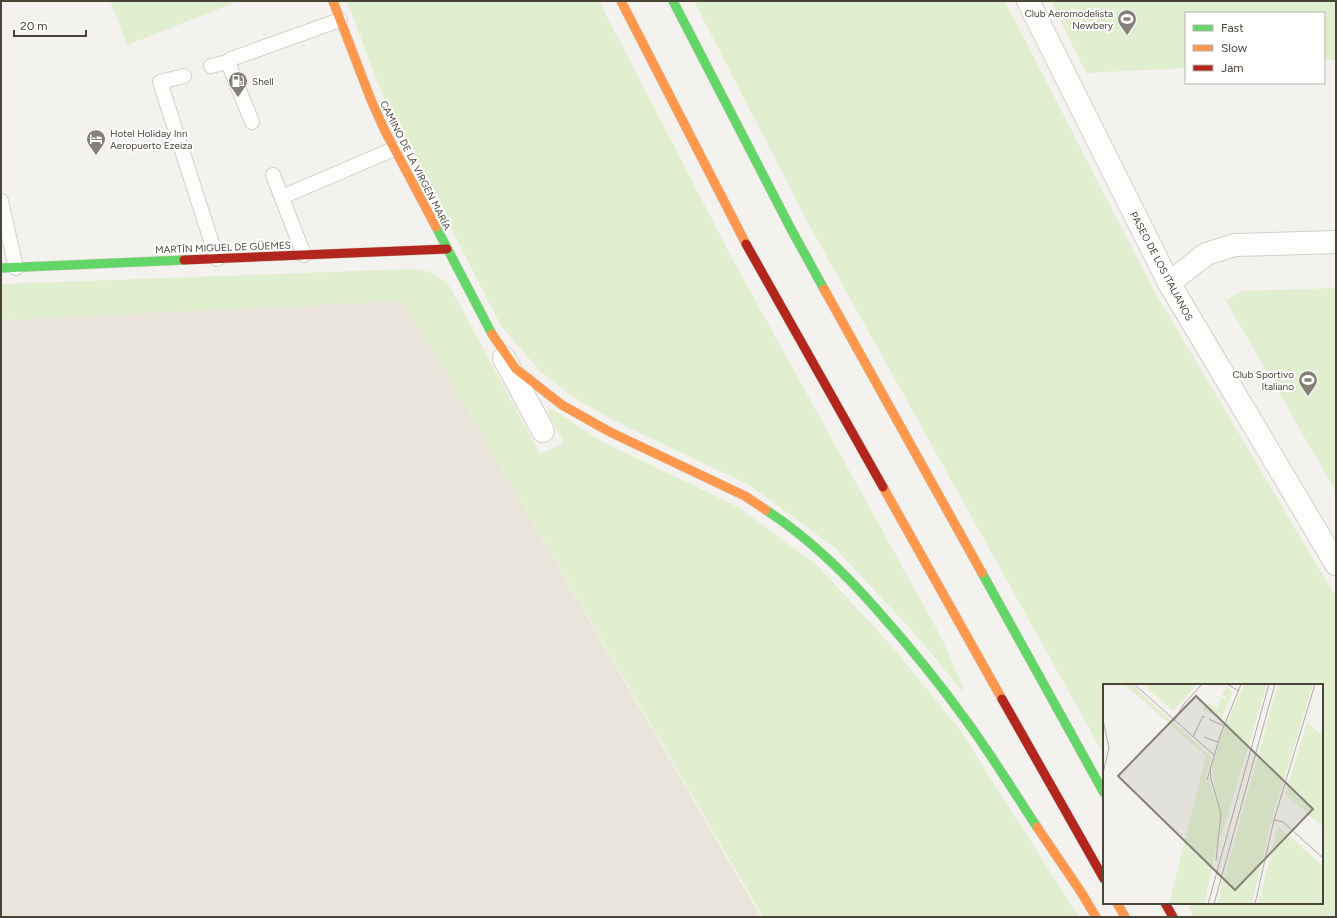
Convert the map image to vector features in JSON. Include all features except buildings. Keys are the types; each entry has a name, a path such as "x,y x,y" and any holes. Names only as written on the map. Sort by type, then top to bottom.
{"main road":[{"name":"CAMINO DE LA VIRGEN MARÍA","path":"333,1 371,100 394,148 492,334 516,369 562,405 610,432 745,496 785,522 825,555 863,594 902,638 968,723 1096,917"},
{"path":"621,1 750,251 1103,878"},
{"path":"673,1 795,236 1103,791"},
{"name":"MARTÍN MIGUEL DE GÜEMES","path":"1,268 447,249"},
{"path":"1118,904 1125,917"},
{"path":"1166,904 1172,917"}],"street":[{"name":"PASEO DE LOS ITALIANOS","path":"1028,1 1169,283 1336,564"},
{"path":"1169,283 1206,254 1235,245 1336,242"},
{"path":"492,334 543,431"}],"lane":[{"path":"211,66 228,62 230,59 340,20"},
{"path":"228,62 252,122"},
{"path":"184,76 160,82 218,259"},
{"path":"282,197 394,148"},
{"path":"273,175 304,255"},
{"path":"1,202 16,268"}],"shaded area":[{"path":"404,300 761,917 1,917 1,320"}],"green space":[{"path":"110,1 239,1 127,45"},
{"path":"347,1 599,1 733,260 940,635 961,682 964,693 916,635 833,546 749,485 617,422 571,396 540,371 501,326 382,94"},
{"path":"694,1 1005,1 1153,289 1336,597 1336,917 1194,917 1188,904 1323,904 1323,684 1103,684 1103,753 807,221"},
{"name":"Club Aeromodelista Newbery","path":"1051,1 1336,1 1336,60 1325,60 1325,12 1185,12 1185,68 1086,73"},
{"path":"411,269 432,273 450,287 540,454 564,443 548,413 549,410 552,409 601,441 738,507 817,565 895,650 960,730 1079,917 763,917 404,301 1,320 1,284"},
{"name":"Club Sportivo Italiano","path":"1336,288 1336,492 1226,301 1241,291"}],"traffic: fast":[{"path":"673,1 791,229 824,289"},
{"path":"436,227 492,334"},
{"path":"1,268 184,260"},
{"path":"766,510 797,532 826,557 902,638 968,723 1037,827"},
{"path":"982,573 1103,791"}],"traffic: slow":[{"path":"333,1 371,100 385,131 436,227"},
{"path":"621,1 746,244"},
{"path":"824,289 982,573"},
{"path":"492,334 516,369 562,405 610,432 745,496 766,510"},
{"path":"883,487 1002,699"},
{"path":"1037,827 1096,917"},
{"path":"1118,904 1125,917"}],"traffic: jam":[{"path":"746,244 883,487"},
{"path":"184,260 447,249"},
{"path":"1002,699 1103,877"},
{"path":"1166,904 1173,917"}],"place":[{"name":"Club Aeromodelista Newbery","path":"1127,36"},
{"name":"Shell","path":"238,98"},
{"name":"Hotel Holiday Inn Aeropuerto Ezeiza","path":"96,156"},
{"name":"Club Sportivo Italiano","path":"1308,397"}]}
